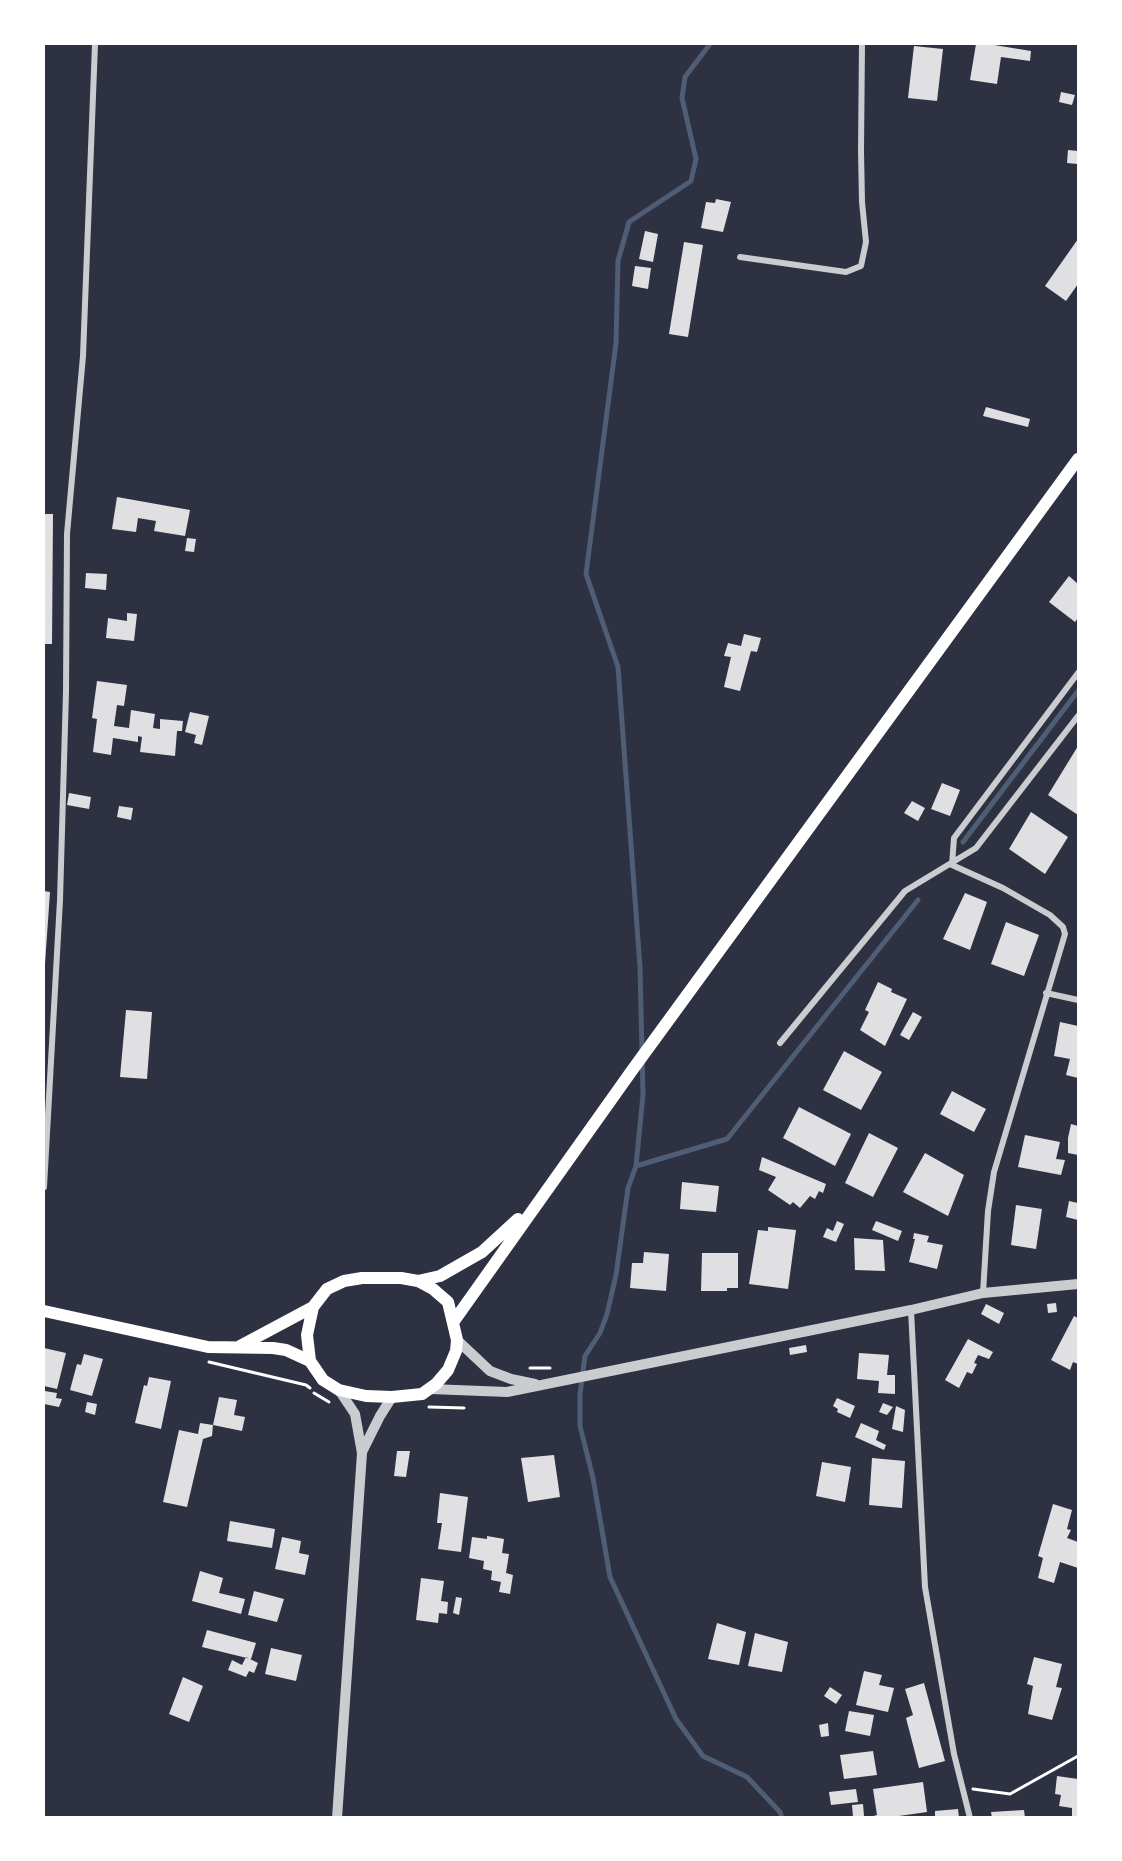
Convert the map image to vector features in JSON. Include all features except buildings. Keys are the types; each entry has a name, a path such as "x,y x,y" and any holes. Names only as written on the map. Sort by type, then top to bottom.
{"main road":[{"path":"454,1321 540,1197 1078,459"},
{"path":"418,1281 440,1276 482,1252 540,1197"},
{"path":"239,1347 313,1307 327,1289 344,1281 362,1278 401,1278 418,1281 433,1289 448,1302 458,1340 456,1351 448,1370 422,1394 392,1397 366,1396 339,1390 323,1380 310,1361 307,1335 313,1307"},
{"path":"44,1311 208,1347 280,1349 310,1361"}],"street":[{"path":"44,1187 48,1077 60,900 66,692 67,534 83,356 95,44"},
{"path":"740,257 846,273 861,266 866,242 862,202 862,44"},
{"path":"952,865 954,838 1078,673"},
{"path":"780,1043 905,891 952,865 976,848 1078,716"},
{"path":"952,865 1003,888 1050,915 1063,927 1065,934 994,1172 988,1211 983,1293"},
{"path":"1046,993 1078,1000"},
{"path":"430,1389 507,1392 911,1310 983,1293 1078,1284"},
{"path":"911,1310 925,1587 954,1754 970,1818"},
{"path":"458,1340 490,1371 538,1385"},
{"path":"337,1818 362,1453 355,1413 339,1390"},
{"path":"362,1453 392,1397"}],"path":[{"path":"201,1360 306,1384 320,1398 338,1406"},
{"path":"963,1788 1010,1794 1078,1756"}],"waterway":[{"path":"710,44 685,77 682,98 696,159 691,181 629,222 618,261 616,343 586,574 618,667 640,967 643,1095 636,1166 628,1188 616,1275 600,1333 585,1356 580,1394 580,1426 593,1478 610,1577 676,1719 703,1756 747,1777 780,1812 782,1818"},
{"path":"963,842 1078,691"},
{"path":"636,1166 727,1139 918,900"}]}
